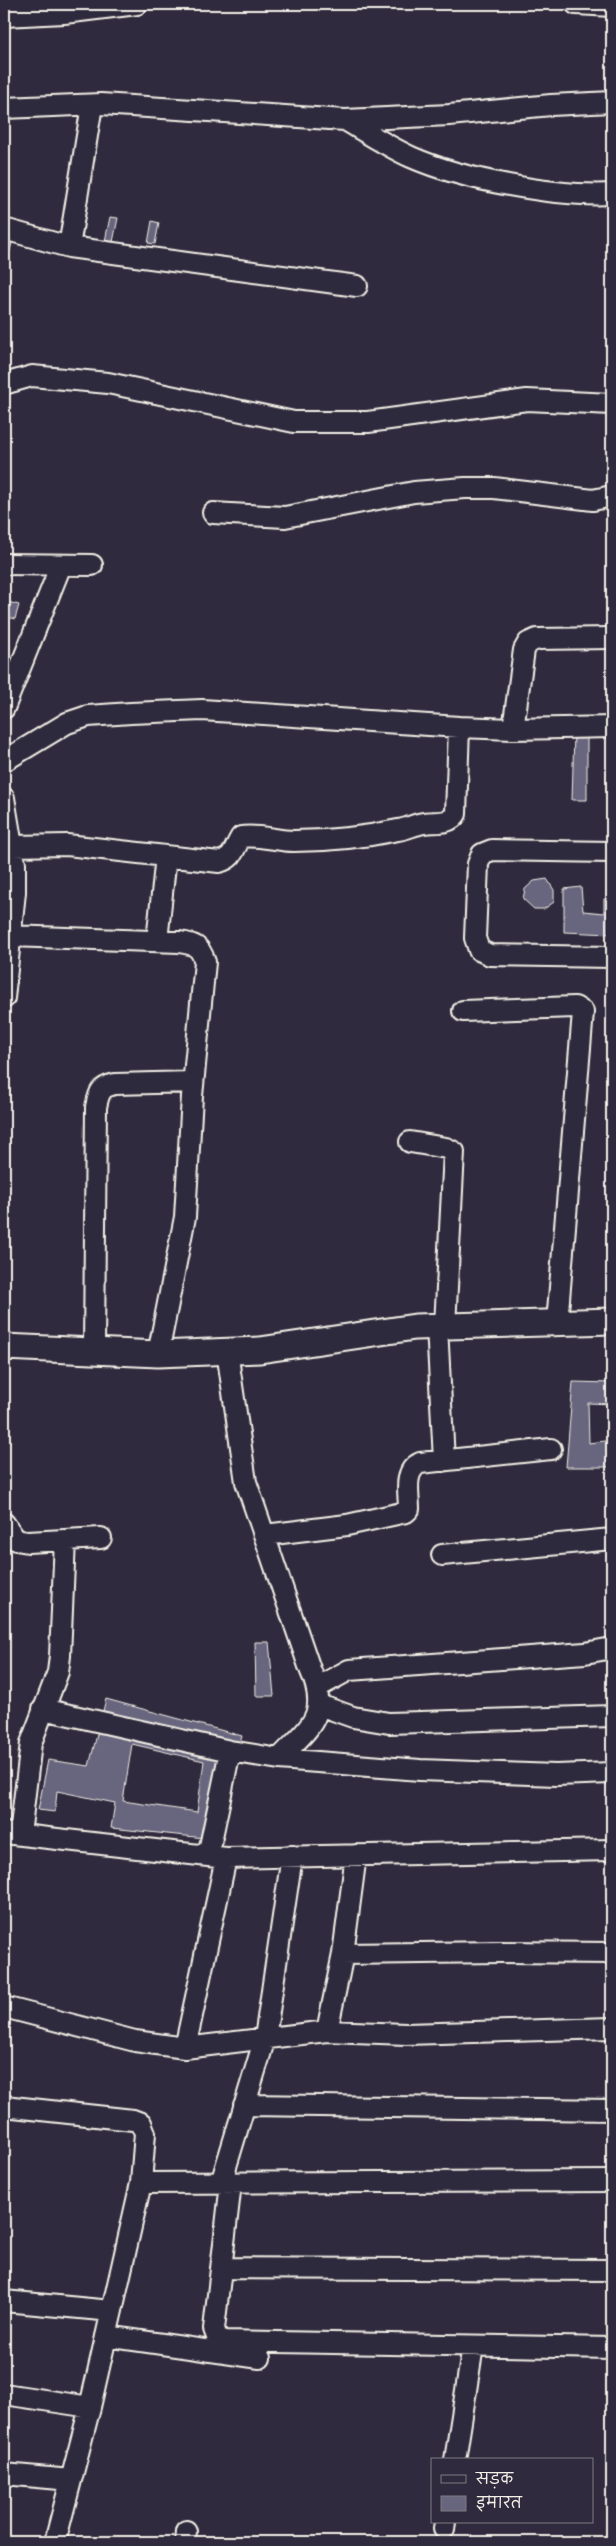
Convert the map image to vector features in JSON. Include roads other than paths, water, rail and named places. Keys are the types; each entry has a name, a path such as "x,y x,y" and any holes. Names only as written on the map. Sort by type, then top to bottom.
{"main road":[{"path":"4,1346 158,1354 227,1352 260,1350 415,1327 612,1321"}],"street":[{"path":"4,16 64,13 137,4"},
{"path":"576,4 612,6"},
{"path":"4,108 92,105 345,120 450,115 551,105 612,102"},
{"path":"69,247 92,105"},
{"path":"345,120 412,158 468,176 553,192 612,194"},
{"path":"4,229 69,247 357,286"},
{"path":"4,384 32,376 108,383 294,422 368,422 527,400 612,404"},
{"path":"214,513 285,517 414,492 465,488 494,488 593,500 612,496"},
{"path":"4,564 92,565"},
{"path":"4,708 61,565"},
{"path":"514,729 524,650 528,643 537,639 612,638"},
{"path":"4,760 67,723 88,716 202,710 459,727 514,729 612,727"},
{"path":"13,846 67,845 219,862 228,860 234,854 241,838 249,836 293,841 333,839 399,830 423,823 444,822 453,818 457,805 459,727"},
{"path":"4,798 13,846 15,892 4,998"},
{"path":"612,852 492,850 482,854 478,864 475,938 479,950 490,955 612,957"},
{"path":"157,941 166,856"},
{"path":"10,936 192,943 201,949 204,962 193,1082 185,1217 158,1354"},
{"path":"463,1011 575,1007 583,1012 557,1323"},
{"path":"94,1351 96,1107 99,1092 104,1086 114,1084 193,1082"},
{"path":"410,1142 446,1148 454,1152 441,1326 444,1461"},
{"path":"227,1352 246,1482 319,1696 314,1721 280,1760"},
{"path":"264,1535 347,1526 406,1512 409,1509 408,1474 413,1466 551,1449"},
{"path":"4,1523 16,1540 28,1542 101,1538"},
{"path":"442,1555 612,1539"},
{"path":"65,1540 58,1672 31,1743 12,1834 217,1857 612,1850"},
{"path":"319,1696 349,1670 585,1653 612,1648"},
{"path":"319,1696 353,1718 389,1723 612,1716"},
{"path":"44,1709 230,1751 280,1760 420,1770 556,1775 612,1772"},
{"path":"185,2048 217,1857 230,1751"},
{"path":"327,2031 342,1954 356,1855"},
{"path":"216,2344 214,2329 221,2268 226,2183 244,2105 265,2038 292,1856"},
{"path":"342,1954 612,1953"},
{"path":"4,2007 135,2040 185,2048 327,2031 406,2034 612,2028"},
{"path":"244,2105 612,2110"},
{"path":"4,2106 141,2123 145,2133 141,2183 90,2407 56,2542"},
{"path":"141,2183 612,2181"},
{"path":"221,2268 612,2270"},
{"path":"4,2301 112,2311"},
{"path":"106,2336 216,2344 260,2358"},
{"path":"216,2344 223,2341 612,2348"},
{"path":"454,2458 473,2346"},
{"path":"4,2394 90,2407"},
{"path":"4,2474 72,2480"}]}
